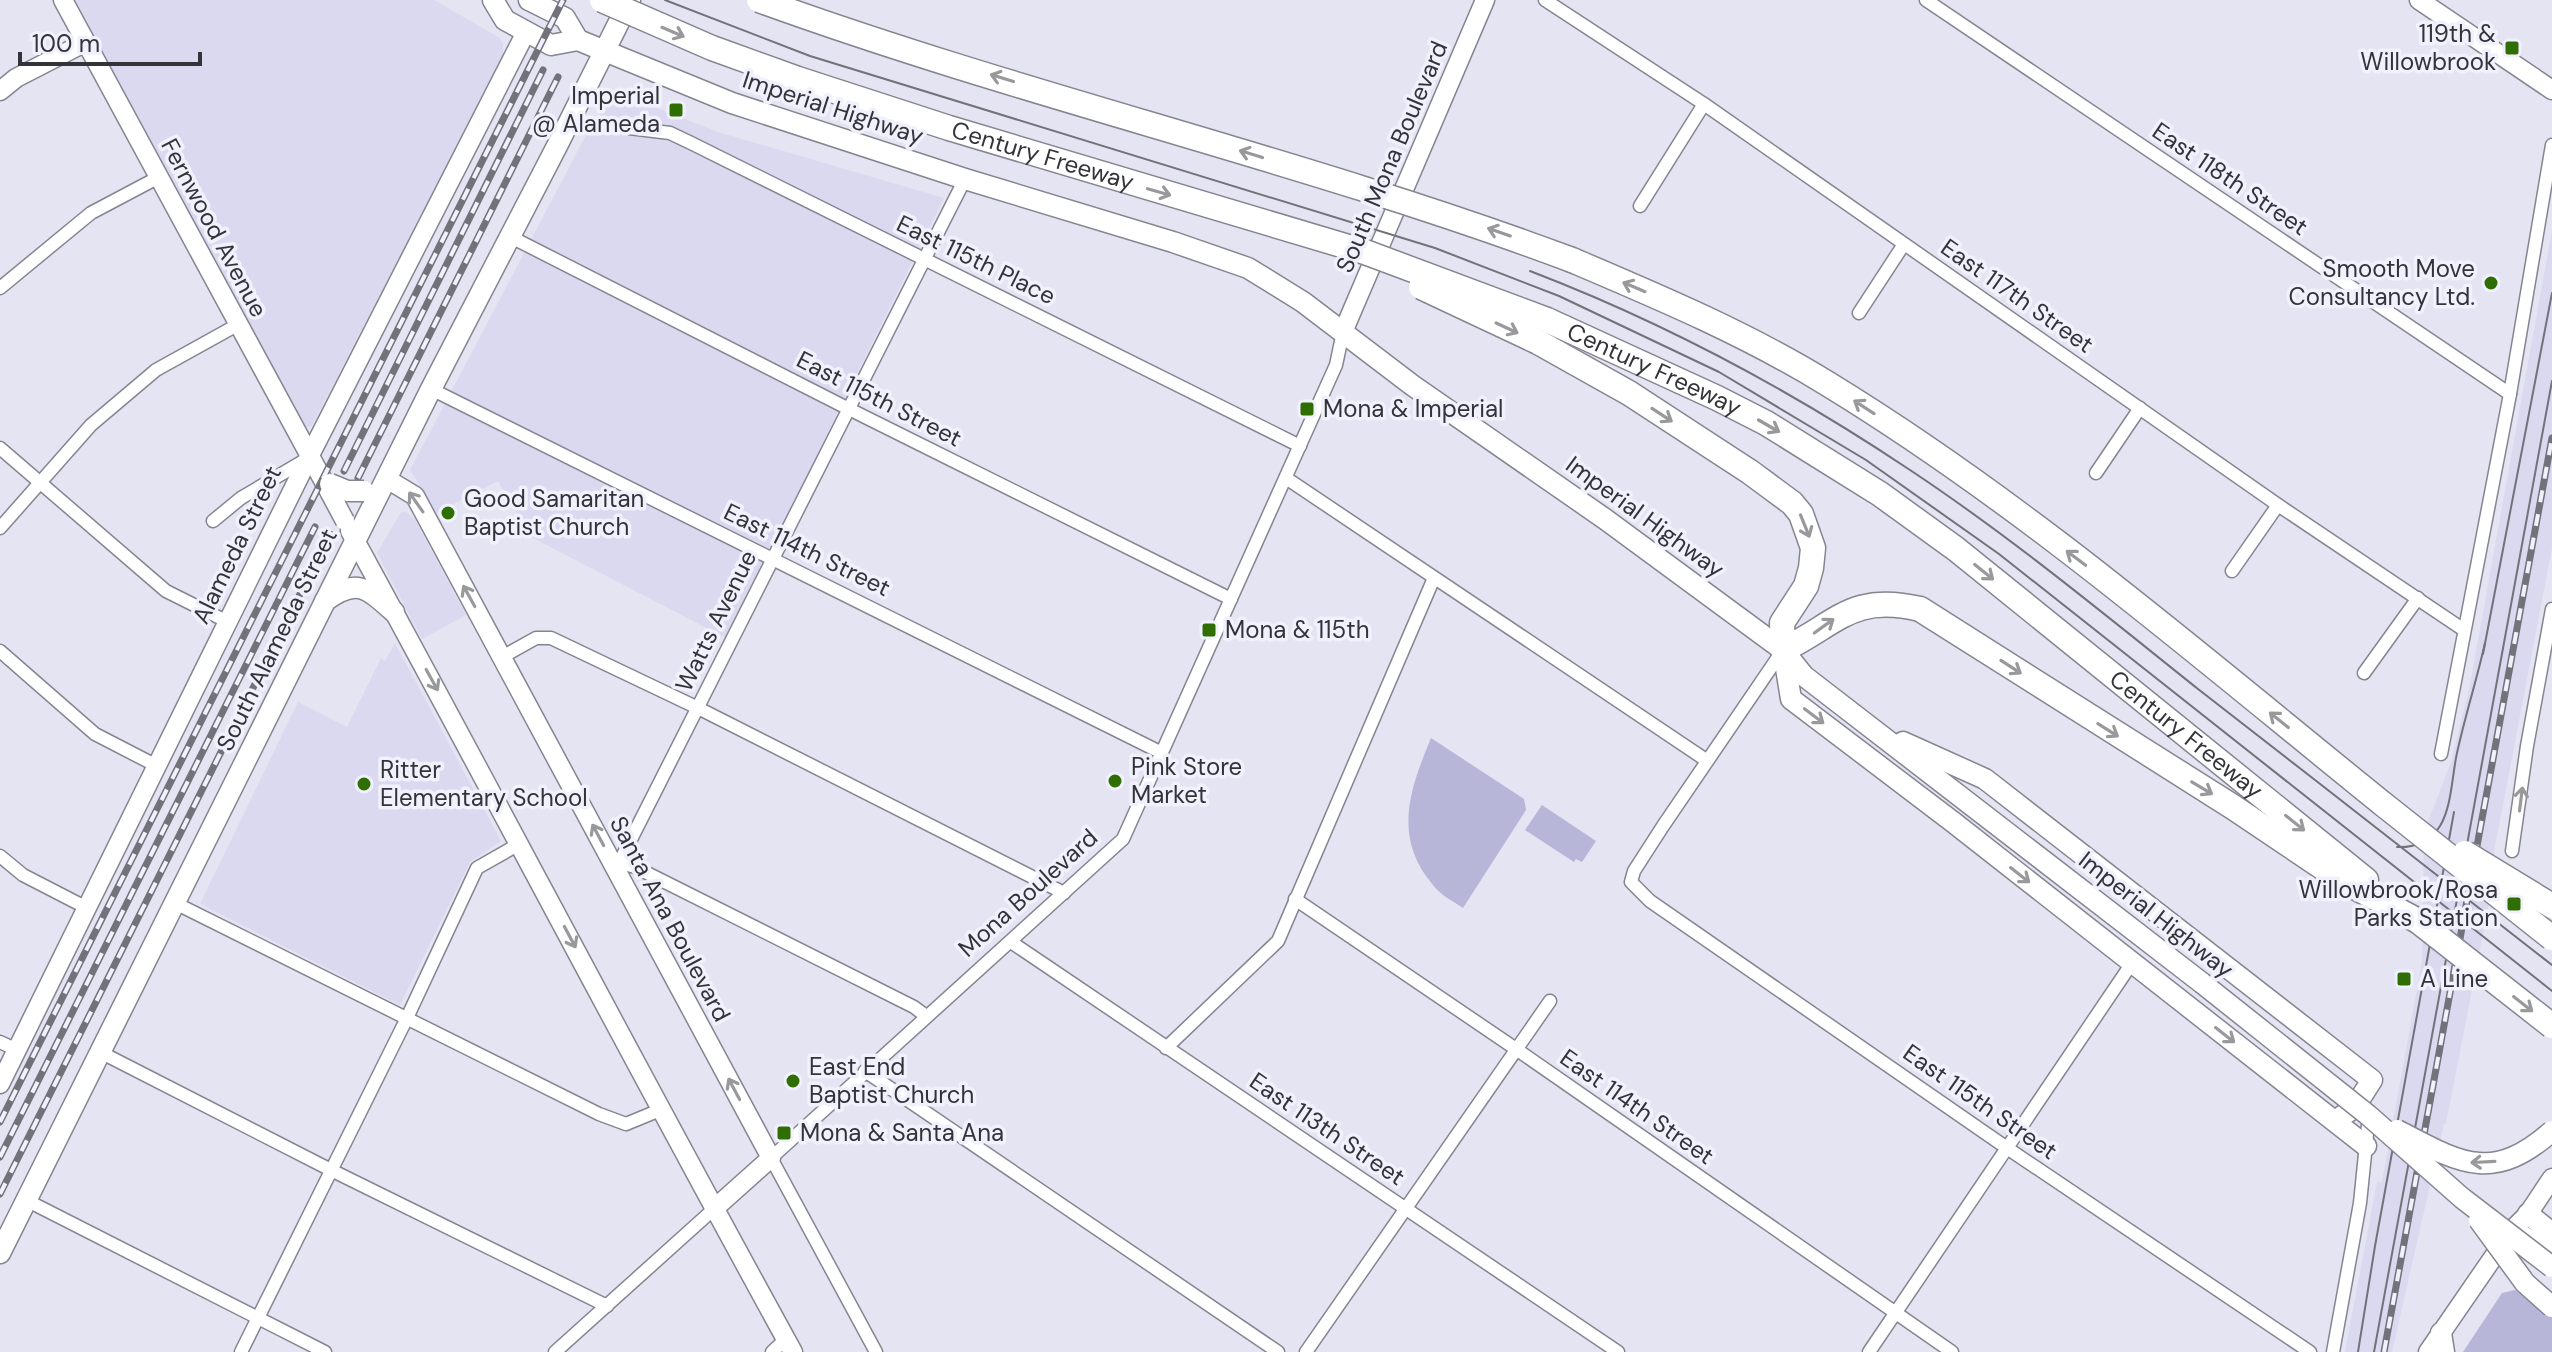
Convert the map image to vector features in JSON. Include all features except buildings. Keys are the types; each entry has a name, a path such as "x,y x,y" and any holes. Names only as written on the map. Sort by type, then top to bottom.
{"highway":[{"name":"Century Freeway","path":"602,0 712,48 893,111 1365,252 1427,291 1667,374 1766,423 1880,494 1956,549 2368,888 2418,921 2552,1026"},
{"path":"759,0 909,50 1436,211 1572,260 1709,319 1826,382 1916,441 2092,570 2552,938"},
{"path":"1542,331 1629,393 1750,472 1792,503 1801,514 1813,548 1811,568 1806,586 1782,623 1783,650 1811,636 1826,623 1857,609 1893,603 1920,609 2368,888"},
{"path":"2383,804 2552,906"}],"main road":[{"name":"Imperial Highway","path":"493,0 505,20 551,45 578,40"},
{"name":"Imperial Highway","path":"529,0 565,18 578,40 732,103 1248,268 1303,302 1412,385 1605,519 1783,650 1804,676 2202,983 2368,1115 2462,1198 2552,1267"},
{"path":"604,53 630,0"},
{"name":"South Alameda Street","path":"0,1253 431,389 604,53"},
{"path":"327,486 364,491 387,479"},
{"path":"325,601 343,588 352,586 377,597 394,612"},
{"path":"1783,650 1791,699 2366,1146"},
{"path":"1871,727 1985,779 2372,1080 2354,1108 2333,1120"},
{"path":"2368,1115 2456,1160 2469,1163 2495,1162 2518,1156 2530,1151 2552,1131"},
{"path":"2462,1198 2525,1283 2552,1307"},
{"path":"2528,1214 2552,1233"},
{"path":"2512,1230 2552,1253"},
{"path":"2492,1258 2552,1299"}],"street":[{"name":"Fernwood Avenue","path":"63,0 327,486"},
{"name":"South Mona Boulevard","path":"1343,332 1485,0"},
{"name":"East 117th Street","path":"1545,0 1704,104 2278,505 2464,630"},
{"name":"East 118th Street","path":"1926,0 2510,394"},
{"path":"2419,0 2552,90"},
{"name":"Alameda Street","path":"0,1084 8,1046 87,908 309,457 526,32"},
{"path":"0,91 16,78 86,42"},
{"path":"1640,206 1704,104"},
{"name":"East 115th Place","path":"629,128 670,133 1300,446"},
{"path":"2441,754 2510,394 2552,145"},
{"path":"0,288 91,213 159,177"},
{"name":"Watts Avenue","path":"616,869 965,179"},
{"name":"East 115th Street","path":"509,236 1231,599"},
{"path":"1859,313 1904,244"},
{"path":"0,528 91,425 156,370 239,324"},
{"name":"Mona Boulevard","path":"555,1352 1123,839 1336,365 1343,332"},
{"name":"East 114th Street","path":"431,389 1162,753"},
{"path":"2096,473 2140,408"},
{"path":"0,448 166,591 228,622"},
{"path":"213,521 241,498 309,457"},
{"path":"1286,478 1706,760 1783,650"},
{"name":"Santa Ana Boulevard","path":"387,479 415,496 876,1352"},
{"path":"327,486 715,1208 784,1348"},
{"path":"2232,571 2278,505"},
{"path":"1166,1048 1278,941 1434,578"},
{"path":"2364,673 2418,598"},
{"path":"2512,851 2552,609"},
{"path":"502,657 536,638 551,638 698,708 1064,893"},
{"path":"0,651 95,734 157,766"},
{"name":"East 115th Street","path":"1706,760 1634,871 1631,882 1650,901 2007,1148 2310,1352"},
{"path":"241,1352 406,1020 477,868 521,843"},
{"path":"0,856 23,875 87,908"},
{"path":"616,869 624,864 635,867 914,1007 926,1016"},
{"name":"East 114th Street","path":"1295,899 1952,1352"},
{"path":"175,903 599,1114 626,1124 660,1110"},
{"name":"East 113th Street","path":"1011,942 1618,1352"},
{"path":"1869,1352 2132,963"},
{"path":"1306,1352 1550,1001"},
{"path":"102,1053 607,1306"},
{"path":"865,1071 1278,1352"},
{"path":"2333,1352 2360,1203 2372,1080"},
{"path":"2428,1352 2443,1343 2492,1258 2552,1178"},
{"path":"26,1200 325,1352"}],"shaded area":[{"path":"72,0 434,0 500,38 503,58 311,427 303,427"},
{"path":"637,100 718,132 944,198 726,638 531,537 498,481 436,513 410,470 584,139 609,101"},
{"path":"2552,230 2552,548 2494,852 2496,866 2446,1124 2392,1352 2345,1352 2377,1182 2382,1182 2422,962 2424,832 2451,762 2469,690"},
{"path":"401,512 406,512 415,520 466,615 422,639 377,553"},
{"name":"Ritter Elementary School","path":"395,643 501,841 470,862 400,1005 200,904 298,702 347,727 381,658 385,661"},
{"path":"1431,738 1524,799 1526,810 1463,908 1439,892 1420,867 1412,849 1409,813 1412,794"},
{"path":"1542,805 1596,841 1582,862 1576,859 1574,862 1525,830"},
{"path":"2515,1290 2552,1315 2552,1352 2463,1352 2502,1293"}],"tram line":[{"path":"665,0 810,56 1435,248 1559,296 1719,372 1866,460 1999,554 2552,991"},
{"path":"1530,271 1629,312 1726,360 1820,413 1910,470 2057,576 2552,965"},
{"path":"2483,654 2552,293"},
{"path":"2374,1352 2552,381"},
{"path":"2397,847 2427,840 2444,818 2460,739 2485,643"},
{"path":"2358,1352 2454,812"}],"railway":[{"path":"0,1122 563,0"},
{"path":"344,471 543,70"},
{"path":"358,478 558,77"},
{"path":"2384,1352 2552,438"},
{"path":"0,1157 315,527"},
{"path":"0,1194 330,534"}],"place":[{"name":"119th & Willowbrook","path":"2512,48"},
{"name":"Imperial @ Alameda","path":"676,110"},
{"name":"Smooth Move Consultancy Ltd.","path":"2491,283"},
{"name":"Mona & Imperial","path":"1307,409"},
{"name":"Good Samaritan Baptist Church","path":"448,513"},
{"name":"Mona & 115th","path":"1209,630"},
{"name":"Pink Store Market","path":"1115,781"},
{"name":"Ritter Elementary School","path":"364,784"},
{"name":"Willowbrook/Rosa Parks Station","path":"2514,904"},
{"name":"A Line","path":"2404,979"},
{"name":"East End Baptist Church","path":"793,1081"},
{"name":"Mona & Santa Ana","path":"784,1133"}]}
